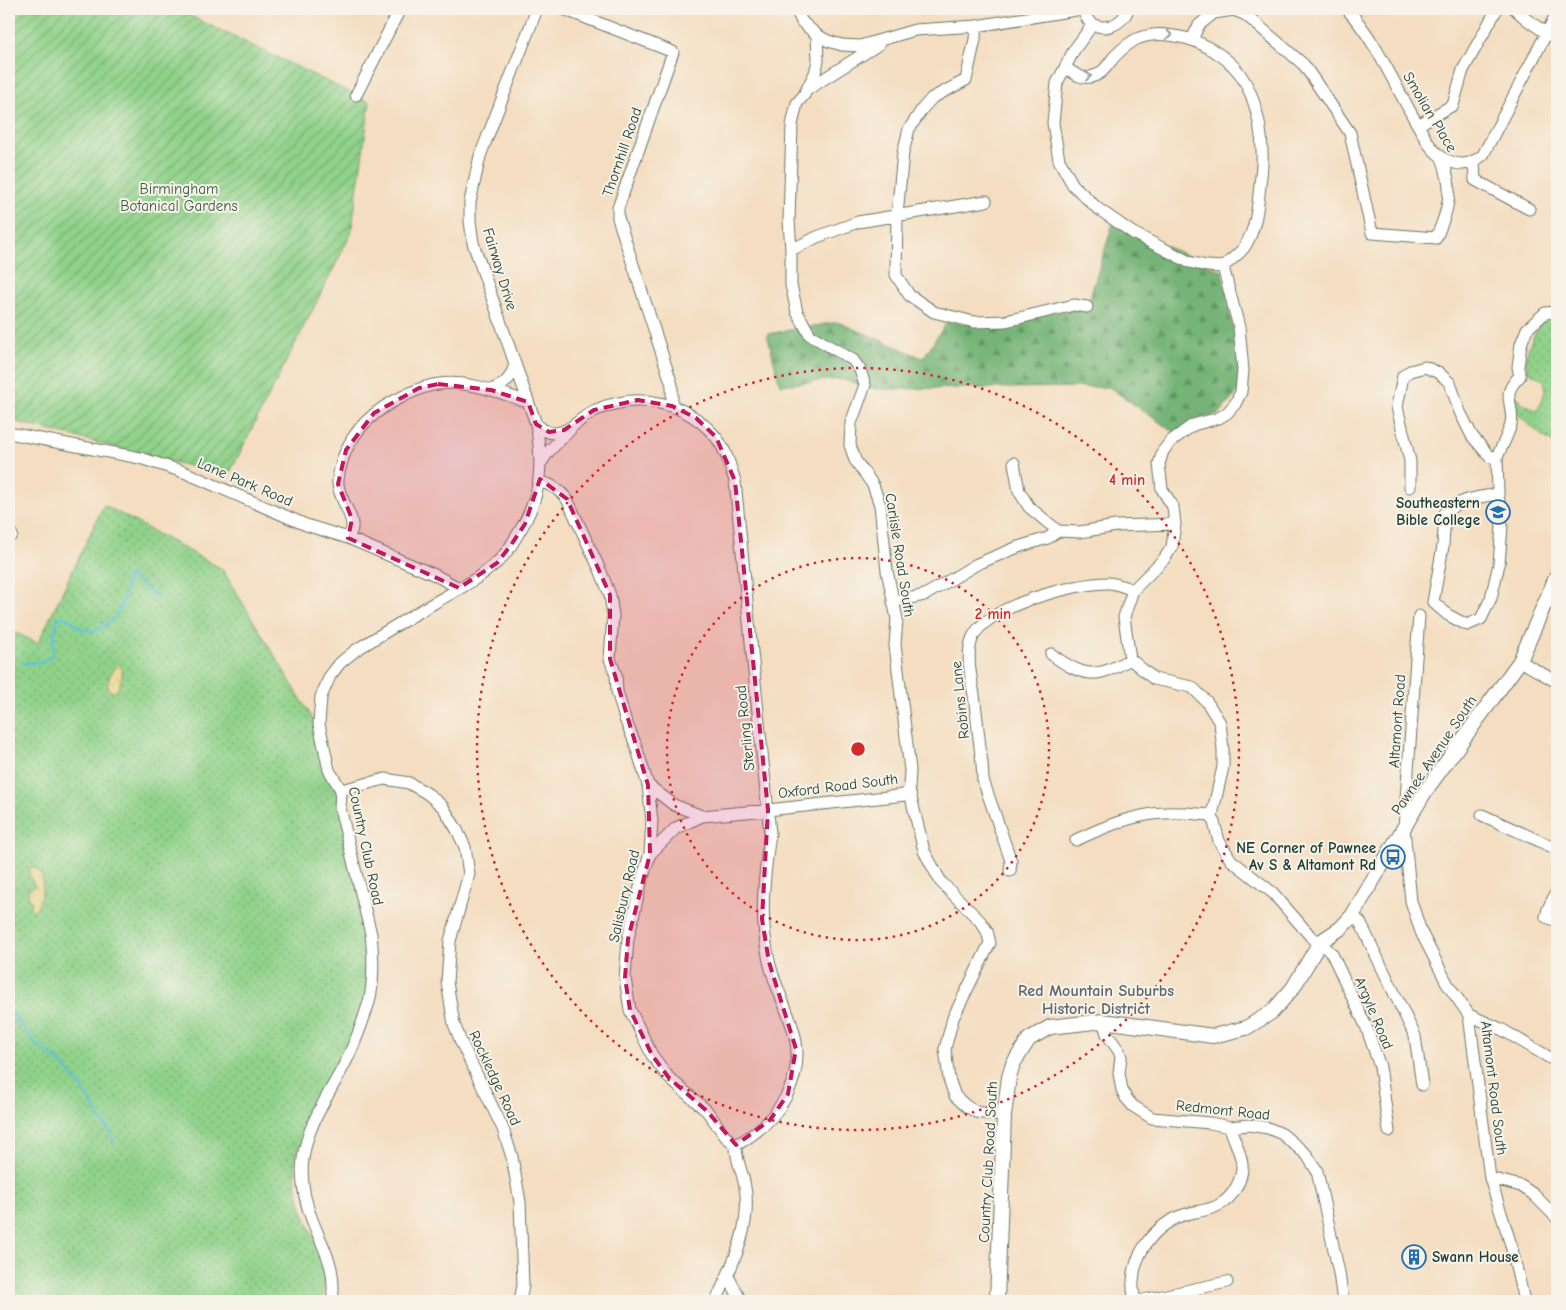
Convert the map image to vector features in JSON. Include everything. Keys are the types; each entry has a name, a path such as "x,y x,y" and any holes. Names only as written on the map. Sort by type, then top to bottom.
{"main road":[{"name":"Pawnee Avenue South","path":"1320,942 1341,928 1352,916 1426,790 1520,661 1557,575"},
{"name":"Country Club Road South","path":"997,1301 1004,1116 1009,1077 1013,1064 1029,1039 1050,1027 1103,1021 1213,1036 1246,1028 1272,1012 1293,988 1320,942"}],"street":[{"path":"356,95 400,9"},
{"name":"Fairway Drive","path":"536,9 480,156 470,202 470,221 473,243 536,424 541,463 539,482"},
{"name":"Thornhill Road","path":"563,9 673,52 618,208 618,218 672,386 672,406"},
{"path":"796,9 802,22 816,35 842,45 860,46 915,30 976,26 1082,9 1093,24 1109,27 1118,24 1128,9"},
{"name":"Smolian Place","path":"1192,39 1199,25 1214,13 1234,10 1246,15 1304,65 1350,132 1372,232 1436,238 1445,217 1448,196 1448,181 1442,158 1433,149 1418,125 1379,53 1360,24 1347,9"},
{"path":"1418,125 1453,105 1463,70 1497,9"},
{"path":"1515,9 1546,33"},
{"path":"1442,158 1452,163 1464,165 1474,162 1483,155 1557,13"},
{"path":"1066,68 1080,77 1089,78 1099,74 1115,56 1138,39 1158,33 1192,39 1211,49 1239,74 1248,90 1257,114 1262,141 1262,165 1254,225 1244,247 1223,267 1189,262 1133,232 1098,208 1073,185 1059,160 1053,123 1057,83 1074,50 1093,24"},
{"path":"976,26 976,39 966,80 932,98 916,118 910,130 904,153 897,215 896,275 910,295 934,312 974,322 1006,321 1074,305 1087,307"},
{"name":"Carlisle Road South","path":"816,35 818,61 815,73 807,90 797,103 792,125 789,221 791,285 798,312 810,335 853,360 860,370 865,385 852,423 850,445 855,460 873,485 880,505 887,571 897,619 895,645 910,770 909,788 924,851 940,882 980,921 987,931 990,943 952,1018 945,1049 949,1079 955,1096 966,1106 976,1112 1004,1116"},
{"path":"807,90 893,36"},
{"path":"1474,162 1475,180 1529,210"},
{"path":"791,250 817,237 858,222 986,201"},
{"path":"1076,840 1102,828 1144,815 1165,813 1212,815 1223,767 1220,723 1207,702 1192,687 1154,679 1130,659 1124,618 1133,590 1164,559 1172,547 1175,524 1173,507 1162,489 1159,464 1164,451 1171,441 1192,425 1219,418 1227,413 1235,404 1241,392 1243,370 1239,327 1223,267"},
{"path":"1498,494 1471,499 1452,506 1445,513 1443,546 1433,602 1448,615 1468,625 1481,619 1491,598 1499,564 1502,526 1494,457 1511,421 1508,394 1520,376 1518,367 1521,344 1527,329 1545,313 1557,312"},
{"path":"491,390 501,387 508,381 515,364"},
{"path":"1410,487 1410,461 1397,407 1403,376 1410,371 1425,367 1439,373 1450,383 1460,412 1472,436 1494,457"},
{"path":"348,538 352,528 352,519 343,504 338,484 340,467 346,450 359,430 374,413 387,404 419,388 438,384 457,383 491,390 528,402"},
{"name":"Sterling Road","path":"541,463 549,451 578,422 594,410 616,403 638,400 658,402 672,406 696,418 716,437 728,458 735,482 770,833 763,888 762,919 769,962 794,1031 796,1048 795,1071 788,1094 770,1120 752,1137 736,1145"},
{"name":"Sterling Road","path":"536,424 544,430 557,433 578,422"},
{"name":"Lane Park Road","path":"9,433 140,458 187,473 306,524 348,538 435,575 460,588"},
{"path":"1014,463 1019,491 1029,507 1058,531 1080,532 1116,526 1175,524"},
{"name":"Country Club Road","path":"332,1301 332,1275 326,1250 307,1207 303,1160 307,1139 314,1119 349,1055 369,1002 374,956 371,934 340,808 341,790 329,770 319,724 321,698 330,676 340,663 356,650 472,581 497,562 525,524 534,503 539,482"},
{"name":"Salisbury Road","path":"539,482 558,489 567,499 602,572 610,595 613,614 610,659 616,675 617,692 648,785 652,821 650,854 628,939 624,978 630,1010 652,1056 669,1078 707,1111 726,1137 736,1145"},
{"path":"893,602 925,595 976,564 1018,547 1048,538 1058,531"},
{"name":"Robins Lane","path":"1010,871 1012,861 982,780 982,763 969,659 972,639 981,625 992,616 1030,599 1069,588 1109,583 1133,590"},
{"name":"Altamont Road","path":"1404,828 1419,616"},
{"path":"1051,654 1068,666 1081,672 1100,673 1114,669 1130,659"},
{"path":"1520,661 1557,682"},
{"name":"Rockledge Road","path":"341,790 384,779 408,783 428,794 443,807 465,847 469,874 450,941 447,982 454,1024 503,1129 512,1157 520,1202 522,1285 520,1301"},
{"path":"648,785 674,805 702,816"},
{"name":"Oxford Road South","path":"768,810 905,795 909,788"},
{"path":"650,854 676,828 702,816 768,810"},
{"name":"Argyle Road","path":"1212,815 1219,841 1231,860 1273,893 1312,938 1320,942 1332,954 1366,1026 1380,1067 1389,1131"},
{"path":"1482,815 1557,849"},
{"name":"Altamont Road South","path":"1404,828 1411,901 1421,932 1448,985 1469,1015 1490,1178 1511,1245 1524,1301"},
{"path":"1552,919 1548,909 1557,891"},
{"path":"1352,916 1360,922 1415,1036 1422,1085"},
{"path":"1469,1015 1501,1029 1557,1062"},
{"name":"Redmont Road","path":"1103,1021 1107,1034 1119,1051 1121,1058 1119,1073 1122,1090 1126,1098 1152,1118 1210,1123 1230,1127 1249,1125 1268,1128 1282,1134 1307,1156 1317,1171 1339,1273 1343,1301"},
{"path":"1227,1282 1137,1301 1132,1284 1135,1266 1141,1252 1155,1232 1179,1216 1219,1205 1234,1191 1240,1179 1242,1163 1230,1127"},
{"path":"716,1301 741,1242 746,1214 745,1187 736,1145"},
{"path":"1490,1178 1521,1186 1557,1218"},
{"path":"728,1276 741,1301"}],"highlighted area":[{"path":"438,384 491,390 528,402 536,424 549,432 564,430 594,410 638,400 672,406 696,418 716,437 735,481 768,810 762,919 769,962 796,1049 788,1094 770,1120 736,1145 707,1111 669,1078 652,1055 630,1010 625,978 628,939 650,854 648,785 610,659 610,595 567,499 540,479 525,524 511,545 497,563 459,588 348,538 352,519 338,484 346,450 374,413 419,388"}],"green space":[{"name":"Birmingham Botanical Gardens","path":"9,9 176,9 370,102 351,234 228,476 9,420"},
{"path":"1113,223 1222,271 1241,373 1238,392 1218,415 1193,419 1175,433 1109,387 876,389 840,379 780,385 767,334 838,322 923,358 947,322 979,325 1087,307"},
{"path":"1557,314 1557,445 1541,435 1515,412 1514,393 1521,402 1537,411 1545,392 1544,380 1529,371 1526,357 1531,341 1546,315"},
{"path":"104,505 222,569 316,724 338,791 368,935 370,956 366,1001 346,1053 309,1118 295,1160 296,1184 302,1209 321,1255 325,1277 322,1301 9,1301 9,630 38,643"}],"sand":[{"path":"118,664 122,668 122,676 118,689 113,692 108,689 108,682"},
{"path":"31,867 37,869 41,874 43,886 40,900 34,911 30,907 31,901 28,895 29,889 35,887 29,875"}],"waterway":[{"path":"23,663 43,661 53,654 53,642 58,617 67,618 82,629 92,631 98,630 109,623 121,606 130,575 153,594 158,595"},
{"path":"9,1010 37,1045 61,1063 82,1087 114,1142"}],"place":[{"name":"Southeastern Bible College","path":"1498,512"},
{"name":"NE Corner of Pawnee Av S & Altamont Rd","path":"1393,857"},
{"name":"Swann House","path":"1414,1257"}],"district":[{"name":"Red Mountain Suburbs Historic District","path":"1096,1000"}]}
